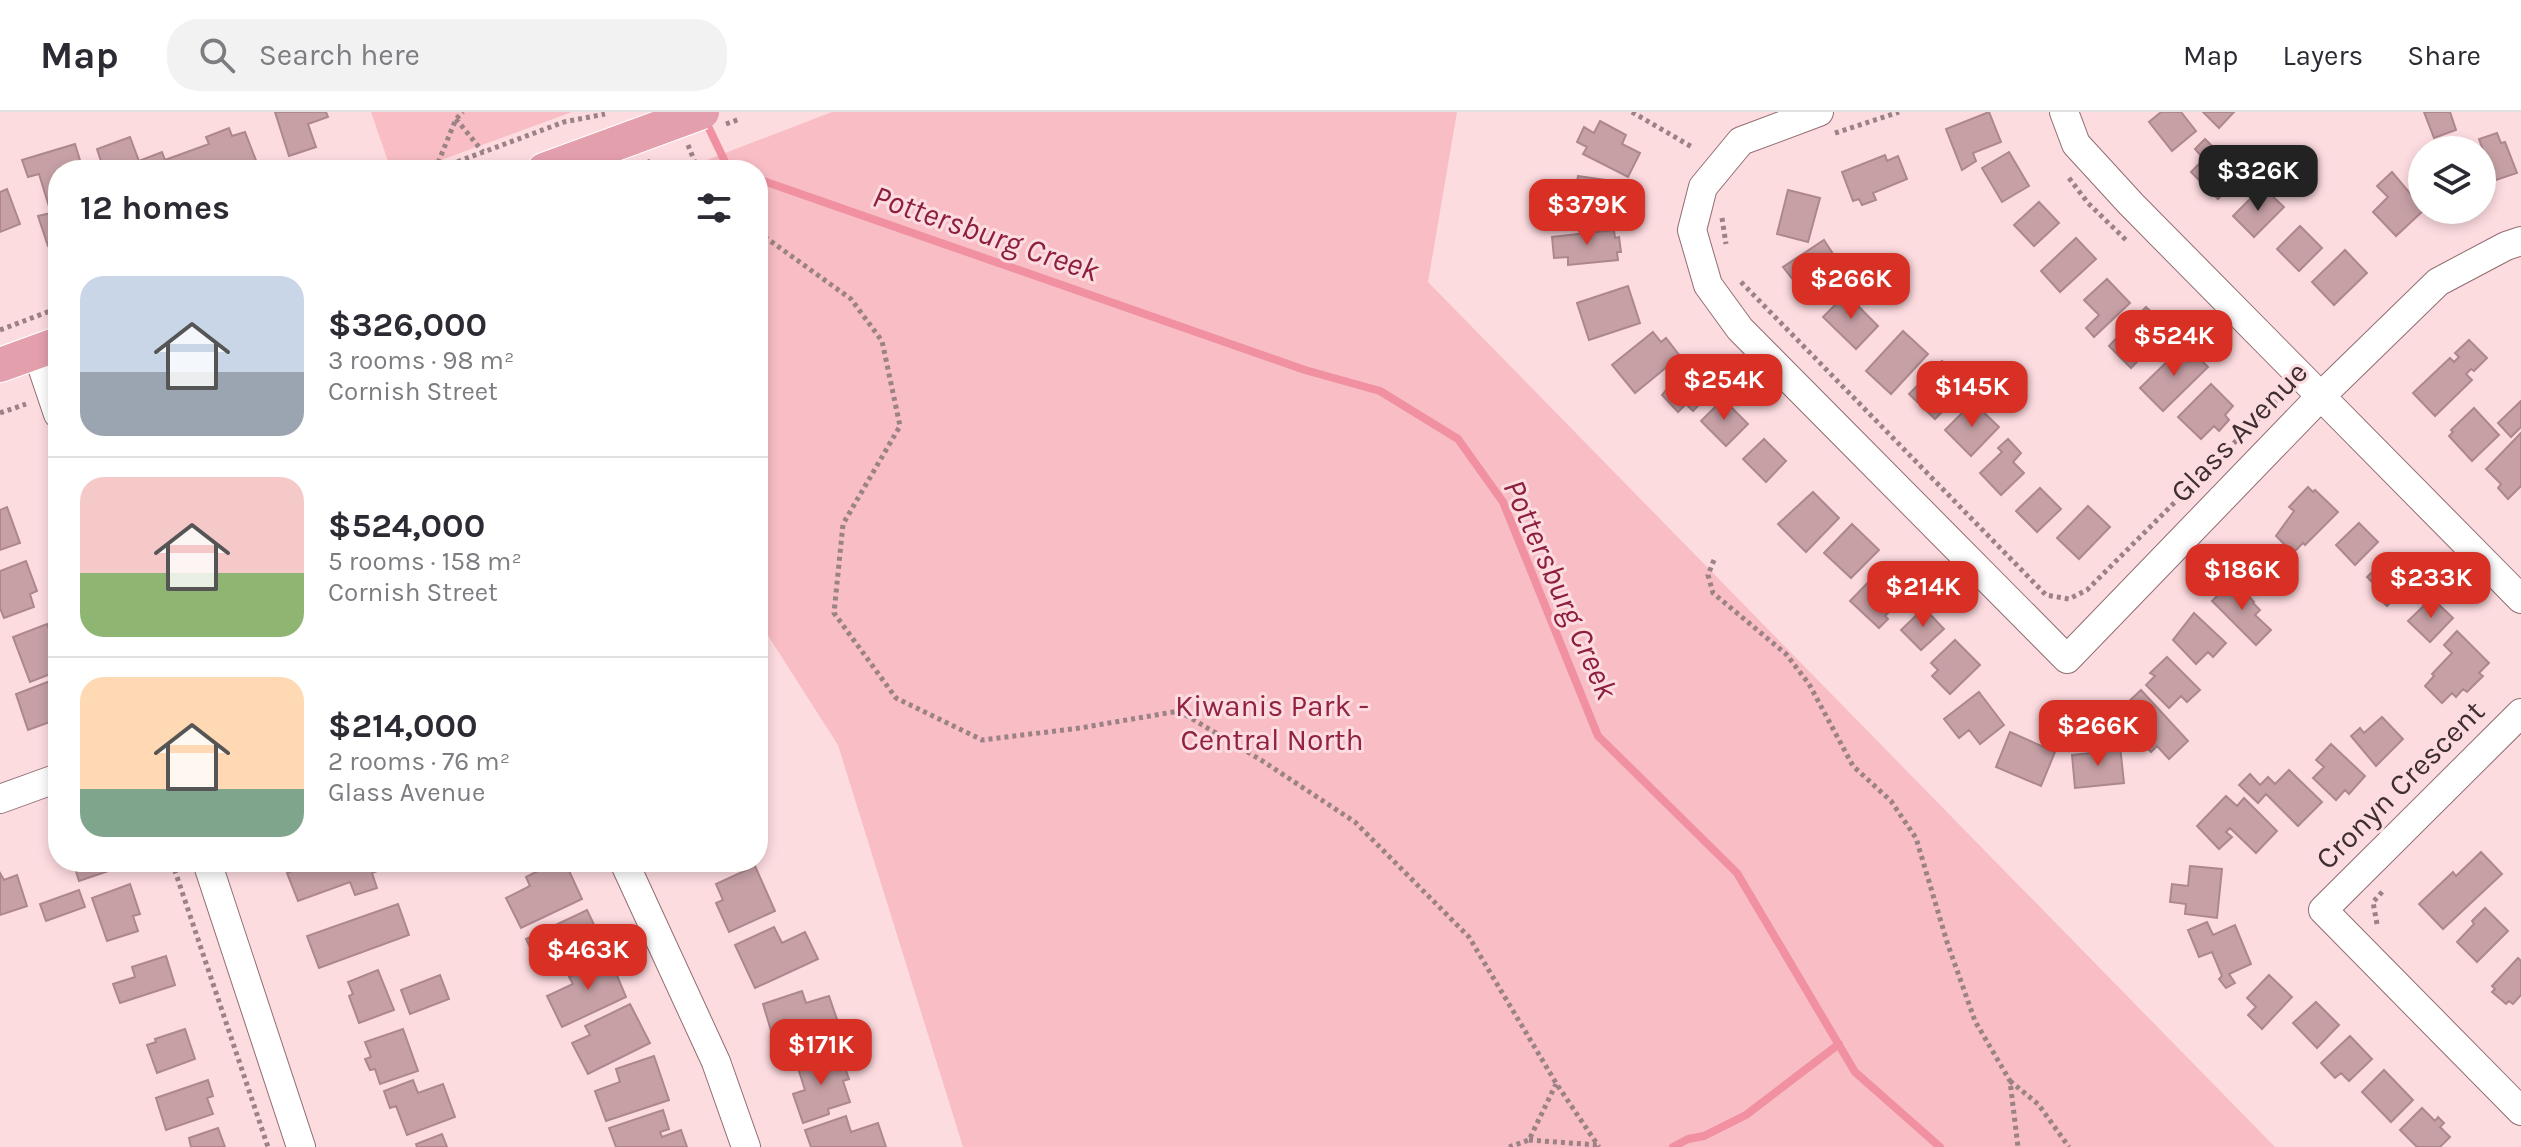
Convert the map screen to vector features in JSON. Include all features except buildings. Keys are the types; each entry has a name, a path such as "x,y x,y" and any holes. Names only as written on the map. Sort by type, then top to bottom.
{"main road":[{"path":"562,160 626,125 702,112"},
{"path":"0,365 48,348"}],"street":[{"path":"2064,112 2076,144 2131,204 2521,599"},
{"name":"Glass Avenue","path":"1824,124 1741,141 1703,187 1692,230 1708,285 1740,329 2067,659 2322,395 2438,282 2521,241"},
{"name":"Cronyn Crescent","path":"2521,713 2323,910 2521,1111"},
{"path":"0,799 48,782"},
{"path":"210,872 301,1147"},
{"path":"629,872 716,1062 746,1147"}],"path":[{"path":"439,160 456,119 463,112"},
{"path":"1632,112 1692,147"},
{"path":"1824,124 1899,112"},
{"path":"456,119 483,152"},
{"path":"462,160 564,122 626,125"},
{"path":"2061,168 2088,203 2131,245"},
{"path":"1722,216 1727,254"},
{"path":"768,239 851,299 882,341 900,426 843,524 834,613 896,698 982,740 1080,728 1179,711 1261,760 1355,822 1469,937 1556,1083 1599,1146"},
{"path":"1736,276 2046,595 2069,599 2087,590 2283,394 2272,383"},
{"path":"0,330 48,312"},
{"path":"0,413 26,404"},
{"path":"1714,560 1708,575 1713,593 1786,654 1809,684 1853,766 1891,801 1916,838 1947,942 1975,1021 2010,1081 2038,1104 2069,1147"},
{"path":"175,872 268,1147"},
{"path":"2385,933 2375,922 2373,902 2387,886"},
{"path":"2010,1081 2018,1147"},
{"path":"1529,1140 1556,1083"},
{"path":"1509,1147 1529,1140 1599,1146"}],"green space":[{"path":"371,112 572,112 441,160 388,160"},
{"name":"Kiwanis Park - Central North","path":"832,112 1457,112 1428,282 2275,1147 963,1147 838,745 768,636 768,160 707,160"}],"waterway":[{"name":"Pottersburg Creek","path":"705,120 724,160"},
{"name":"Pottersburg Creek","path":"768,182 1305,370 1380,391 1458,439 1503,502 1598,736 1737,873 1855,1072 1940,1147"},
{"path":"1673,1147 1746,1115 1839,1044"}]}
